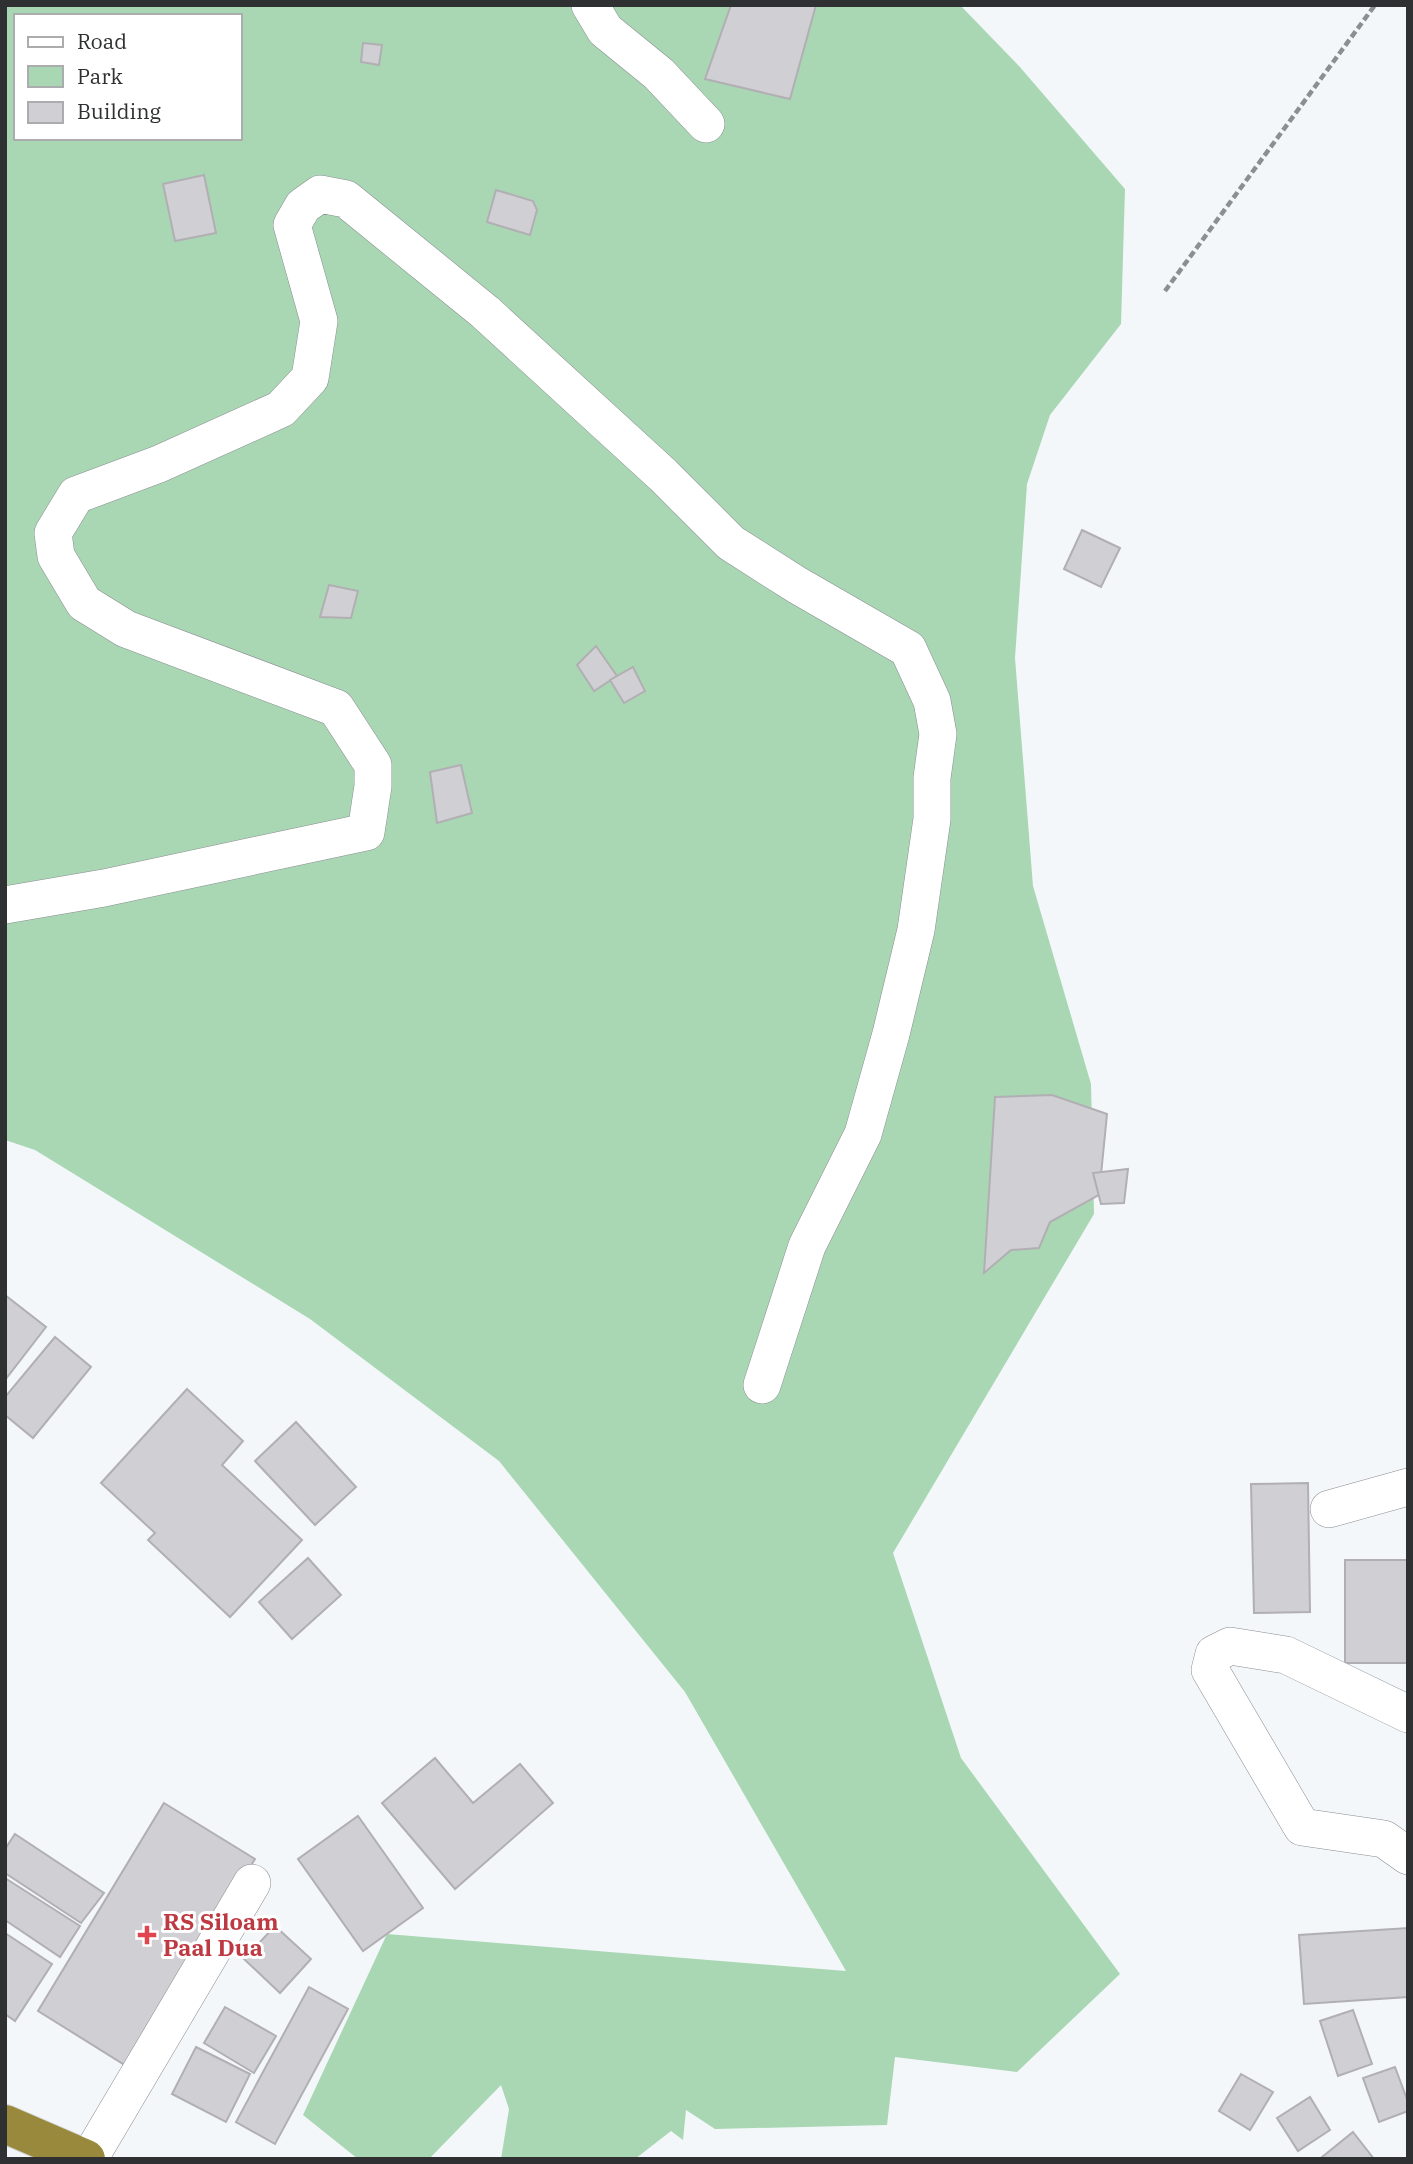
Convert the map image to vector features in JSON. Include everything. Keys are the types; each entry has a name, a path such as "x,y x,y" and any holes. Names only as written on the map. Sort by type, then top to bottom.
{"highway":[{"path":"5,2124 87,2159"}],"street":[{"path":"590,5 605,30 659,74 706,124"},
{"path":"5,905 104,888 366,832 373,786 373,765 336,708 126,629 84,603 56,556 53,533 76,495 159,464 281,410 310,378 319,321 292,225 303,206 320,194 346,200 485,312 663,475 731,542 797,585 908,649 932,702 938,734 932,778 932,819 916,930 891,1034 863,1134 807,1246 762,1385"},
{"path":"1329,1509 1408,1487"},
{"path":"1408,1714 1286,1655 1230,1646 1214,1654 1210,1670 1301,1827 1384,1839 1408,1856"},
{"path":"87,2159 252,1883"}],"path":[{"path":"1165,291 1375,5"}],"green space":[{"path":"5,5 960,5 1019,66 1125,189 1121,324 1050,415 1027,484 1015,658 1033,886 1091,1084 1094,1214 893,1553 961,1758 1120,1974 1017,2072 895,2057 887,2125 715,2129 686,2110 683,2140 671,2131 635,2159 501,2159 509,2109 501,2085 429,2159 358,2159 303,2115 387,1934 846,1971 685,1692 499,1461 310,1319 35,1150 5,1140"}],"building":[{"path":"731,5 816,5 790,99 705,79"},
{"path":"363,43 382,45 379,65 361,62"},
{"path":"204,175 216,233 175,241 163,184"},
{"path":"496,190 533,201 537,210 530,235 487,222"},
{"path":"1082,530 1120,548 1101,587 1064,569"},
{"path":"329,585 358,591 351,618 320,617"},
{"path":"596,646 617,676 594,691 577,665"},
{"path":"633,667 645,691 624,703 610,680"},
{"path":"461,765 472,813 437,823 430,772"},
{"path":"1052,1095 1107,1114 1099,1195 1050,1222 1039,1248 1011,1250 984,1273 995,1097"},
{"path":"1128,1169 1124,1203 1101,1204 1093,1173"},
{"path":"5,1295 46,1327 5,1380"},
{"path":"55,1337 91,1367 33,1438 5,1415 5,1397"},
{"path":"187,1389 243,1441 222,1465 302,1540 230,1617 148,1540 155,1533 101,1483"},
{"path":"296,1422 356,1487 315,1525 255,1461"},
{"path":"1308,1483 1310,1612 1254,1613 1251,1484"},
{"path":"308,1558 341,1595 292,1639 259,1602"},
{"path":"1345,1560 1408,1560 1408,1663 1345,1663"},
{"path":"435,1758 473,1803 520,1764 553,1803 455,1889 382,1803"},
{"name":"RS Siloam Paal Dua","path":"164,1803 255,1859 128,2067 38,2011"},
{"path":"358,1816 423,1908 363,1951 298,1859"},
{"path":"15,1834 104,1893 81,1923 5,1873 5,1849"},
{"path":"5,1878 80,1926 60,1957 5,1920"},
{"path":"275,1926 311,1959 280,1993 244,1959"},
{"path":"1408,1928 1408,1997 1304,2004 1299,1935"},
{"path":"5,1933 52,1964 15,2021 5,2014"},
{"path":"309,1987 348,2009 275,2144 236,2122"},
{"path":"225,2007 276,2036 254,2073 204,2043"},
{"path":"1353,2010 1372,2064 1338,2076 1320,2021"},
{"path":"196,2047 250,2074 226,2122 172,2094"},
{"path":"1395,2067 1408,2102 1408,2111 1379,2122 1363,2078"},
{"path":"1241,2074 1273,2092 1250,2130 1219,2111"},
{"path":"1310,2097 1330,2130 1298,2151 1277,2118"},
{"path":"1353,2132 1374,2159 1322,2157"}],"place":[{"name":"RS Siloam Paal Dua","path":"147,1935"}]}
